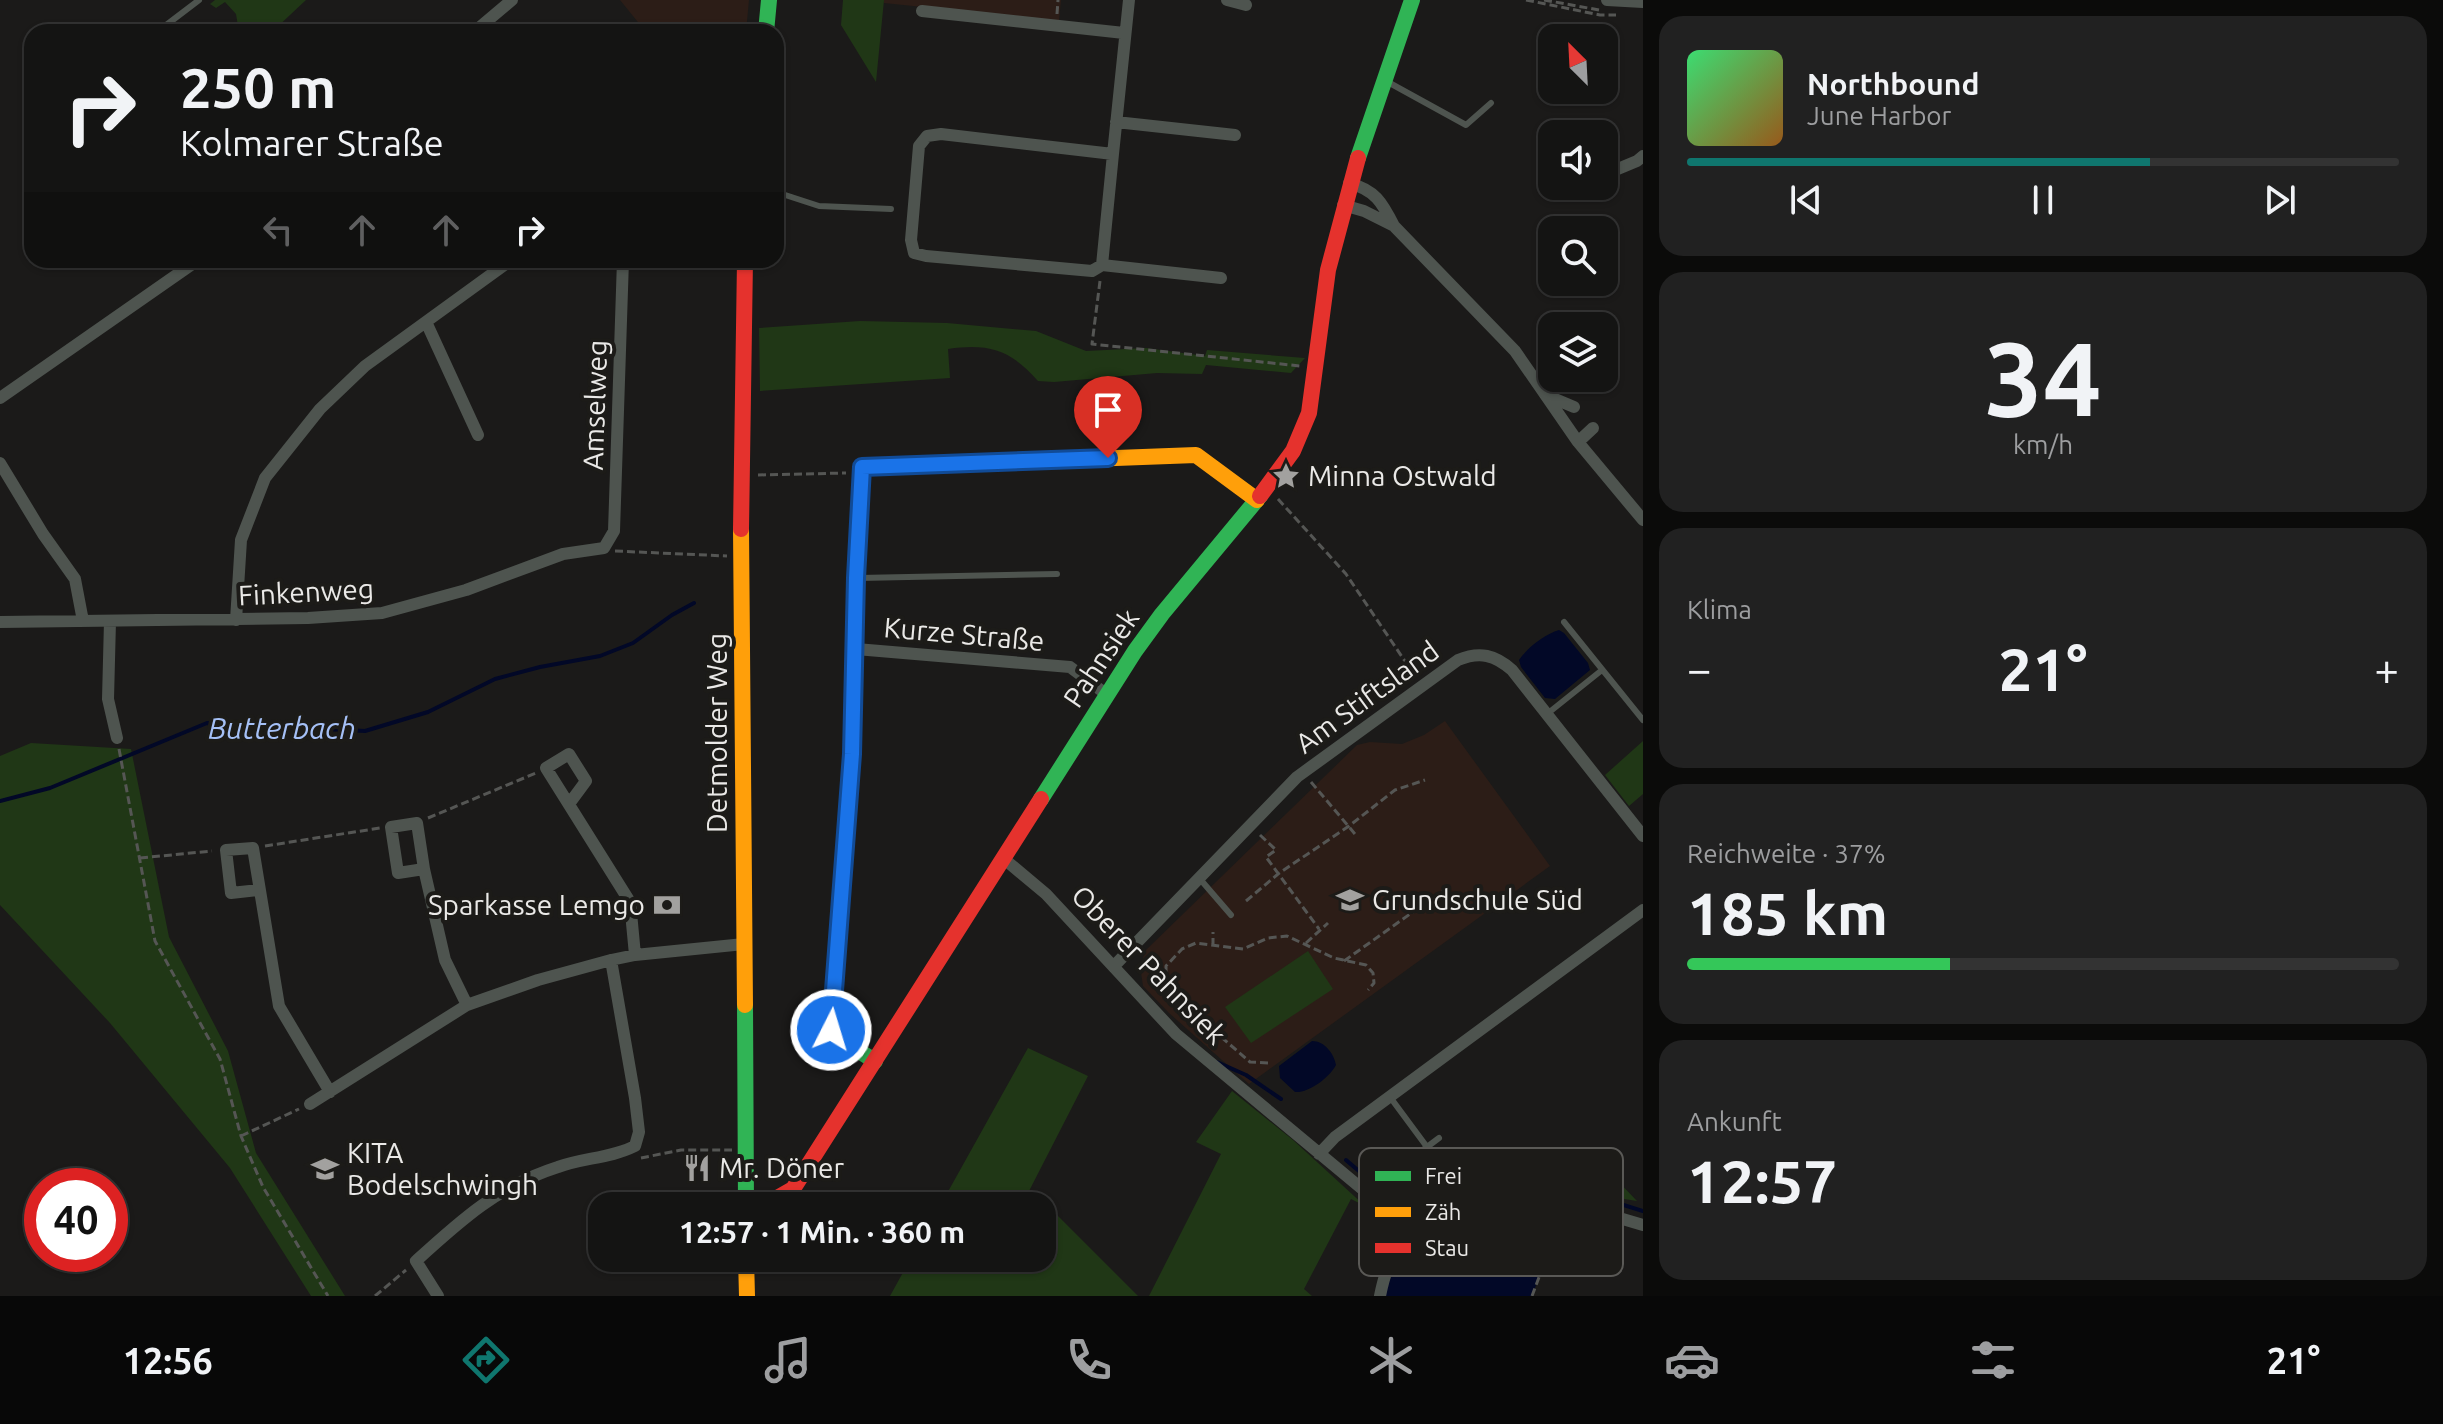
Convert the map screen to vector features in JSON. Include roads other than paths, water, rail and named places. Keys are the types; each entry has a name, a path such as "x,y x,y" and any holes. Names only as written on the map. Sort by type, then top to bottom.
{"street":[{"path":"492,24 512,0"},
{"path":"767,24 769,0"},
{"path":"1102,265 1129,0"},
{"path":"1227,0 1246,5"},
{"name":"Pahnsiek","path":"788,1192 793,1189 875,1061 1106,694 1162,614 1293,451 1309,413 1328,270 1343,205 1412,0"},
{"path":"1607,0 1643,2"},
{"path":"922,11 1124,33"},
{"path":"1116,122 1235,135"},
{"path":"1113,154 941,134 927,136 919,146 911,240 914,253 1092,271 1102,265 1221,278"},
{"path":"1618,169 1643,156"},
{"path":"1349,183 1367,187 1384,205 1394,226 1515,351 1578,442 1643,520"},
{"path":"1343,205 1364,211 1394,226"},
{"path":"0,398 187,268"},
{"path":"236,620 241,540 265,478 331,398 365,366 500,268"},
{"name":"Amselweg","path":"604,548 614,531 623,268"},
{"name":"Detmolder Weg","path":"745,268 741,475 746,1192"},
{"path":"427,324 478,435"},
{"path":"1545,395 1574,407"},
{"path":"1578,442 1593,428"},
{"path":"875,1061 836,1037 831,1030 840,939 862,470 1196,455 1262,493"},
{"path":"0,463 43,534 75,579 83,621"},
{"name":"Finkenweg","path":"0,622 236,620 382,613 466,590 563,554 604,548"},
{"path":"110,621 108,699 117,738"},
{"name":"Kurze Straße","path":"856,649 1070,667 1106,694"},
{"name":"Am Stiftsland","path":"1114,966 1303,773 1422,685 1458,660 1471,655 1492,656 1512,670 1643,836"},
{"path":"569,804 586,781 569,754 546,768 630,902 635,955"},
{"path":"424,869 398,873 391,827 417,823 445,960 467,1005"},
{"path":"259,890 231,893 226,850 253,848 279,1006 330,1092"},
{"name":"Oberer Pahnsiek","path":"1003,858 1046,894 1176,1034 1359,1187"},
{"path":"1319,1154 1335,1137 1643,910"},
{"path":"310,1104 467,1005 538,980 611,960 744,944"},
{"path":"438,1296 416,1261 493,1195 558,1167 635,1146 639,1132 611,960"},
{"path":"1623,1219 1643,1225"},
{"path":"746,1272 747,1296"},
{"path":"1380,1296 1385,1276"}],"lane":[{"path":"168,24 199,0"},
{"path":"1386,81 1466,125 1491,103"},
{"path":"784,195 819,206 891,209"},
{"path":"856,578 1057,574"},
{"path":"1564,622 1643,720"},
{"path":"1547,714 1602,670"},
{"path":"1199,878 1231,915"},
{"path":"1390,1097 1427,1147 1439,1138"}],"water":[{"path":"1559,630 1588,663 1590,670 1555,699 1545,698 1519,660 1537,642"},
{"path":"1312,1041 1328,1049 1336,1065 1318,1084 1295,1092 1280,1078 1279,1066"},
{"path":"1392,1276 1539,1276 1532,1296 1383,1296"}],"waterway":[{"name":"Butterbach","path":"0,801 50,788 207,723 365,731 428,712 495,679 600,656 633,643 694,603"},
{"path":"1217,1062 1246,1075 1281,1099"},
{"path":"1346,1160 1359,1171"},
{"path":"1623,1205 1643,1211"}],"place":[{"name":"Minna Ostwald","path":"1286,476"},
{"name":"Grundschule Süd","path":"1350,900"},
{"name":"Sparkasse Lemgo","path":"667,905"},
{"name":"Mr. Döner","path":"697,1168"},
{"name":"KITA Bodelschwingh","path":"325,1169"}]}
